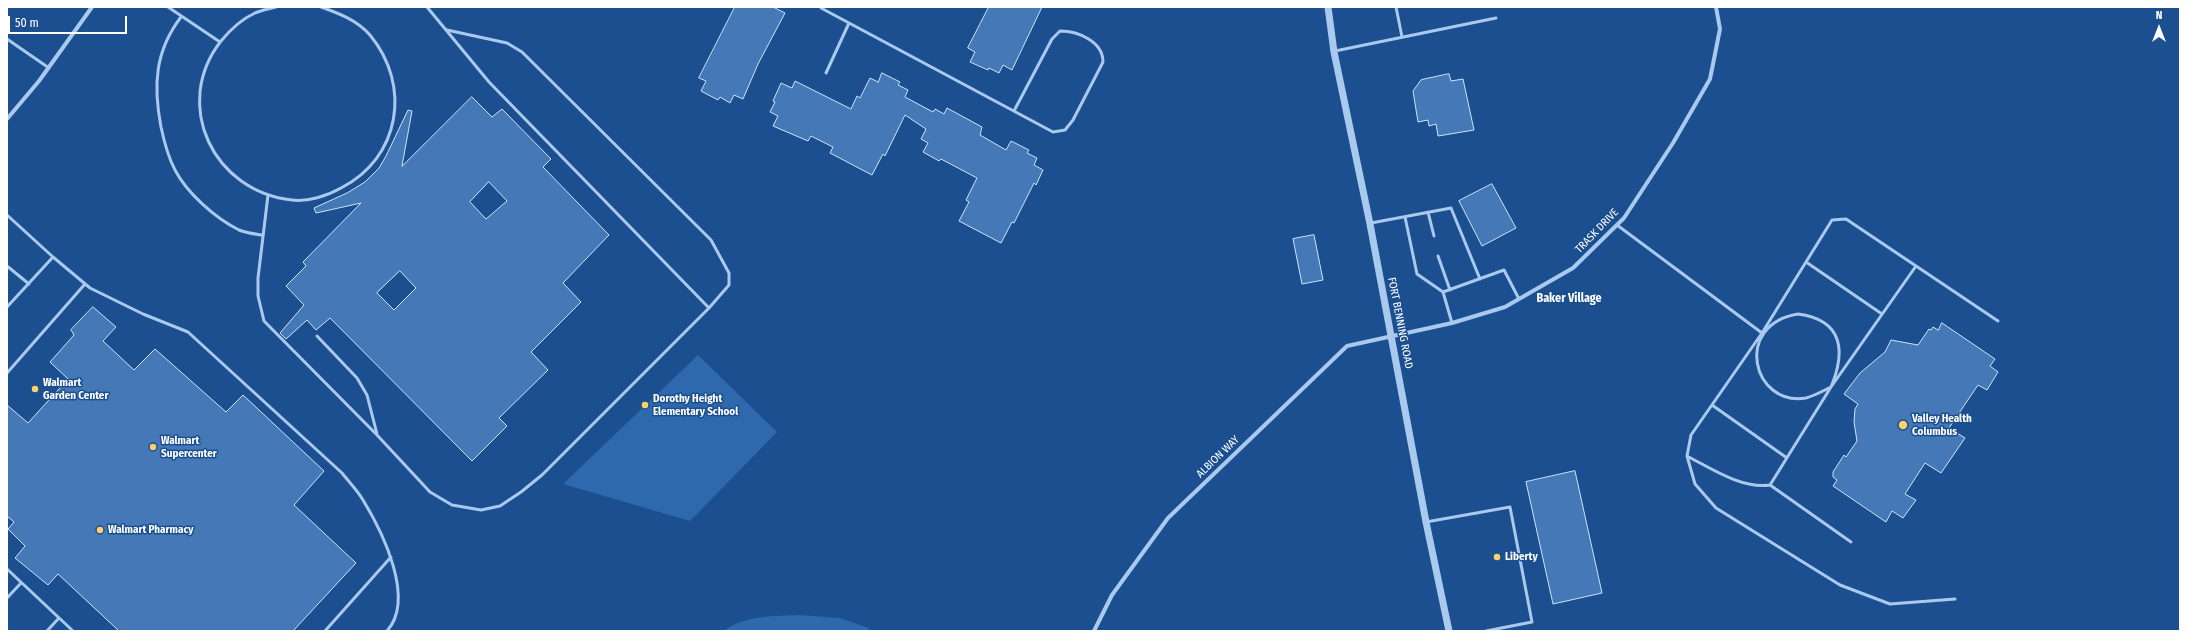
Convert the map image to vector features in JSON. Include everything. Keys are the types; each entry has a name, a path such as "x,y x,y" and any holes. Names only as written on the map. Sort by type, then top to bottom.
{"street":[{"path":"7,119 49,68 92,7"},
{"name":"FORT BENNING ROAD","path":"1323,7 1329,20"},
{"name":"FORT BENNING ROAD","path":"1328,7 1334,52 1370,224 1426,522 1449,631"},
{"name":"TRASK DRIVE","path":"1390,336 1452,323 1505,306 1519,299 1573,268 1624,218 1674,144 1710,80 1720,29 1716,7"},
{"name":"ALBION WAY","path":"1094,631 1112,595 1168,518 1347,346 1390,336"}],"lane":[{"path":"168,7 220,42"},
{"path":"276,7 255,13 229,30 210,55 200,84 199,114 210,147 230,174 259,193 293,200 327,196 357,180 381,155 394,123 395,89 386,59 369,34 344,16 320,7"},
{"path":"427,7 489,82 709,308"},
{"path":"821,7 849,23 1053,132 1065,130 1072,120 1103,62 1103,53 1098,45 1071,31 1060,31 1052,39 1014,111"},
{"path":"1396,7 1402,37"},
{"path":"181,17 170,32 164,45 157,74 158,110 168,154 175,171 186,186 214,213 238,229 262,235"},
{"path":"1334,52 1496,18"},
{"path":"826,73 849,23"},
{"path":"268,195 262,235 258,296 264,321 377,434 430,492 452,505 481,510 500,506 521,492 542,475 709,308 729,285 729,272 711,240 522,52 507,43 447,30"},
{"path":"7,39 49,68"},
{"path":"1370,224 1451,208 1480,279"},
{"path":"1428,212 1434,236"},
{"path":"7,215 85,284 143,314 188,332 342,473 363,499 391,557 399,600 394,623 387,631"},
{"path":"1405,217 1417,274 1443,292 1452,323"},
{"path":"1955,599 1890,604 1840,585 1716,508 1695,484 1687,456 1691,435 1762,333 1832,220 1846,219 1998,321"},
{"path":"1617,225 1762,333"},
{"path":"1438,256 1450,290"},
{"path":"7,307 53,257"},
{"path":"1806,262 1882,314"},
{"path":"7,266 29,284"},
{"path":"1770,485 1831,387 1916,266"},
{"path":"1443,292 1504,270 1519,299"},
{"path":"7,373 85,284"},
{"path":"1798,314 1812,316 1824,323 1834,333 1840,346 1841,360 1831,387 1805,398 1791,398 1778,393 1767,385 1760,373 1756,360 1757,346 1762,333 1772,323 1784,316 1798,314"},
{"path":"317,336 356,378 368,395 377,434"},
{"path":"1712,405 1787,458"},
{"path":"1687,456 1729,478 1759,487 1770,485 1851,542"},
{"path":"1426,522 1510,507 1532,622 1486,631"},
{"path":"325,631 391,557"},
{"path":"7,569 73,631"},
{"path":"7,598 21,583"},
{"path":"47,631 59,618"}],"shaded area":[{"path":"698,355 777,432 690,521 563,484"},
{"path":"799,615 840,618 869,628 868,631 724,631 750,619 770,616"}],"building":[{"path":"735,7 773,7 785,13 758,64 743,99 734,95 730,103 720,97 718,100 701,91 706,81 699,78"},
{"path":"989,7 1042,7 1012,70 1003,65 999,73 970,62 975,52 968,48"},
{"path":"882,73 900,82 898,85 908,90 905,97 933,112 935,109 944,114 947,108 982,127 980,135 1006,150 1011,141 1029,150 1027,153 1037,158 1034,165 1043,170 1036,185 1034,183 1014,223 1012,222 1001,243 959,221 969,202 966,200 977,178 941,159 939,161 923,152 928,143 921,139 926,129 905,115 885,156 883,154 872,175 830,153 833,147 811,136 808,141 773,126 778,116 770,112 781,83 792,88 795,81 851,109 857,96 860,98 870,78 878,82"},
{"path":"1449,74 1451,81 1463,79 1474,130 1438,136 1436,124 1429,126 1428,120 1418,122 1413,91 1421,80"},
{"path":"472,97 492,117 502,109 551,159 543,167 609,235 563,283 581,302 531,352 548,370 499,418 507,426 472,461 330,318 316,330 307,320 286,339 280,333 304,305 286,286 306,266 303,262 361,203 316,213 314,208 347,193 365,182 379,168 408,110 412,111 402,166","holes":["489,182 507,201 486,219 470,202","400,271 416,288 394,310 377,293"]},
{"path":"1492,184 1516,228 1482,246 1459,201"},
{"path":"1314,235 1323,280 1302,284 1293,239"},
{"name":"Walmart Supercenter","path":"93,307 116,327 103,341 134,370 155,349 226,412 243,395 324,471 294,505 356,563 293,631 119,631 58,574 48,585 15,558 25,546 8,529 14,522 7,516 7,405 28,423 68,379 50,362 74,335 71,330"},
{"name":"Valley Health Columbus","path":"1942,323 1995,359 1990,366 1998,372 1987,390 1978,385 1949,428 1965,438 1941,473 1925,463 1905,494 1916,500 1903,518 1892,511 1886,522 1833,486 1837,480 1833,477 1833,472 1844,455 1846,457 1857,441 1854,422 1855,409 1858,404 1844,394 1860,373 1885,352 1891,340 1918,345 1929,329 1931,330 1933,327 1938,330"},
{"path":"1575,471 1602,593 1553,604 1526,482"}],"place":[{"name":"Walmart Garden Center","path":"35,389"},
{"name":"Dorothy Height Elementary School","path":"645,405"},
{"name":"Valley Health Columbus","path":"1903,425"},
{"name":"Walmart Supercenter","path":"153,447"},
{"name":"Walmart Pharmacy","path":"100,530"},
{"name":"Liberty","path":"1497,557"}],"district":[{"name":"Baker Village","path":"1569,299"}]}
